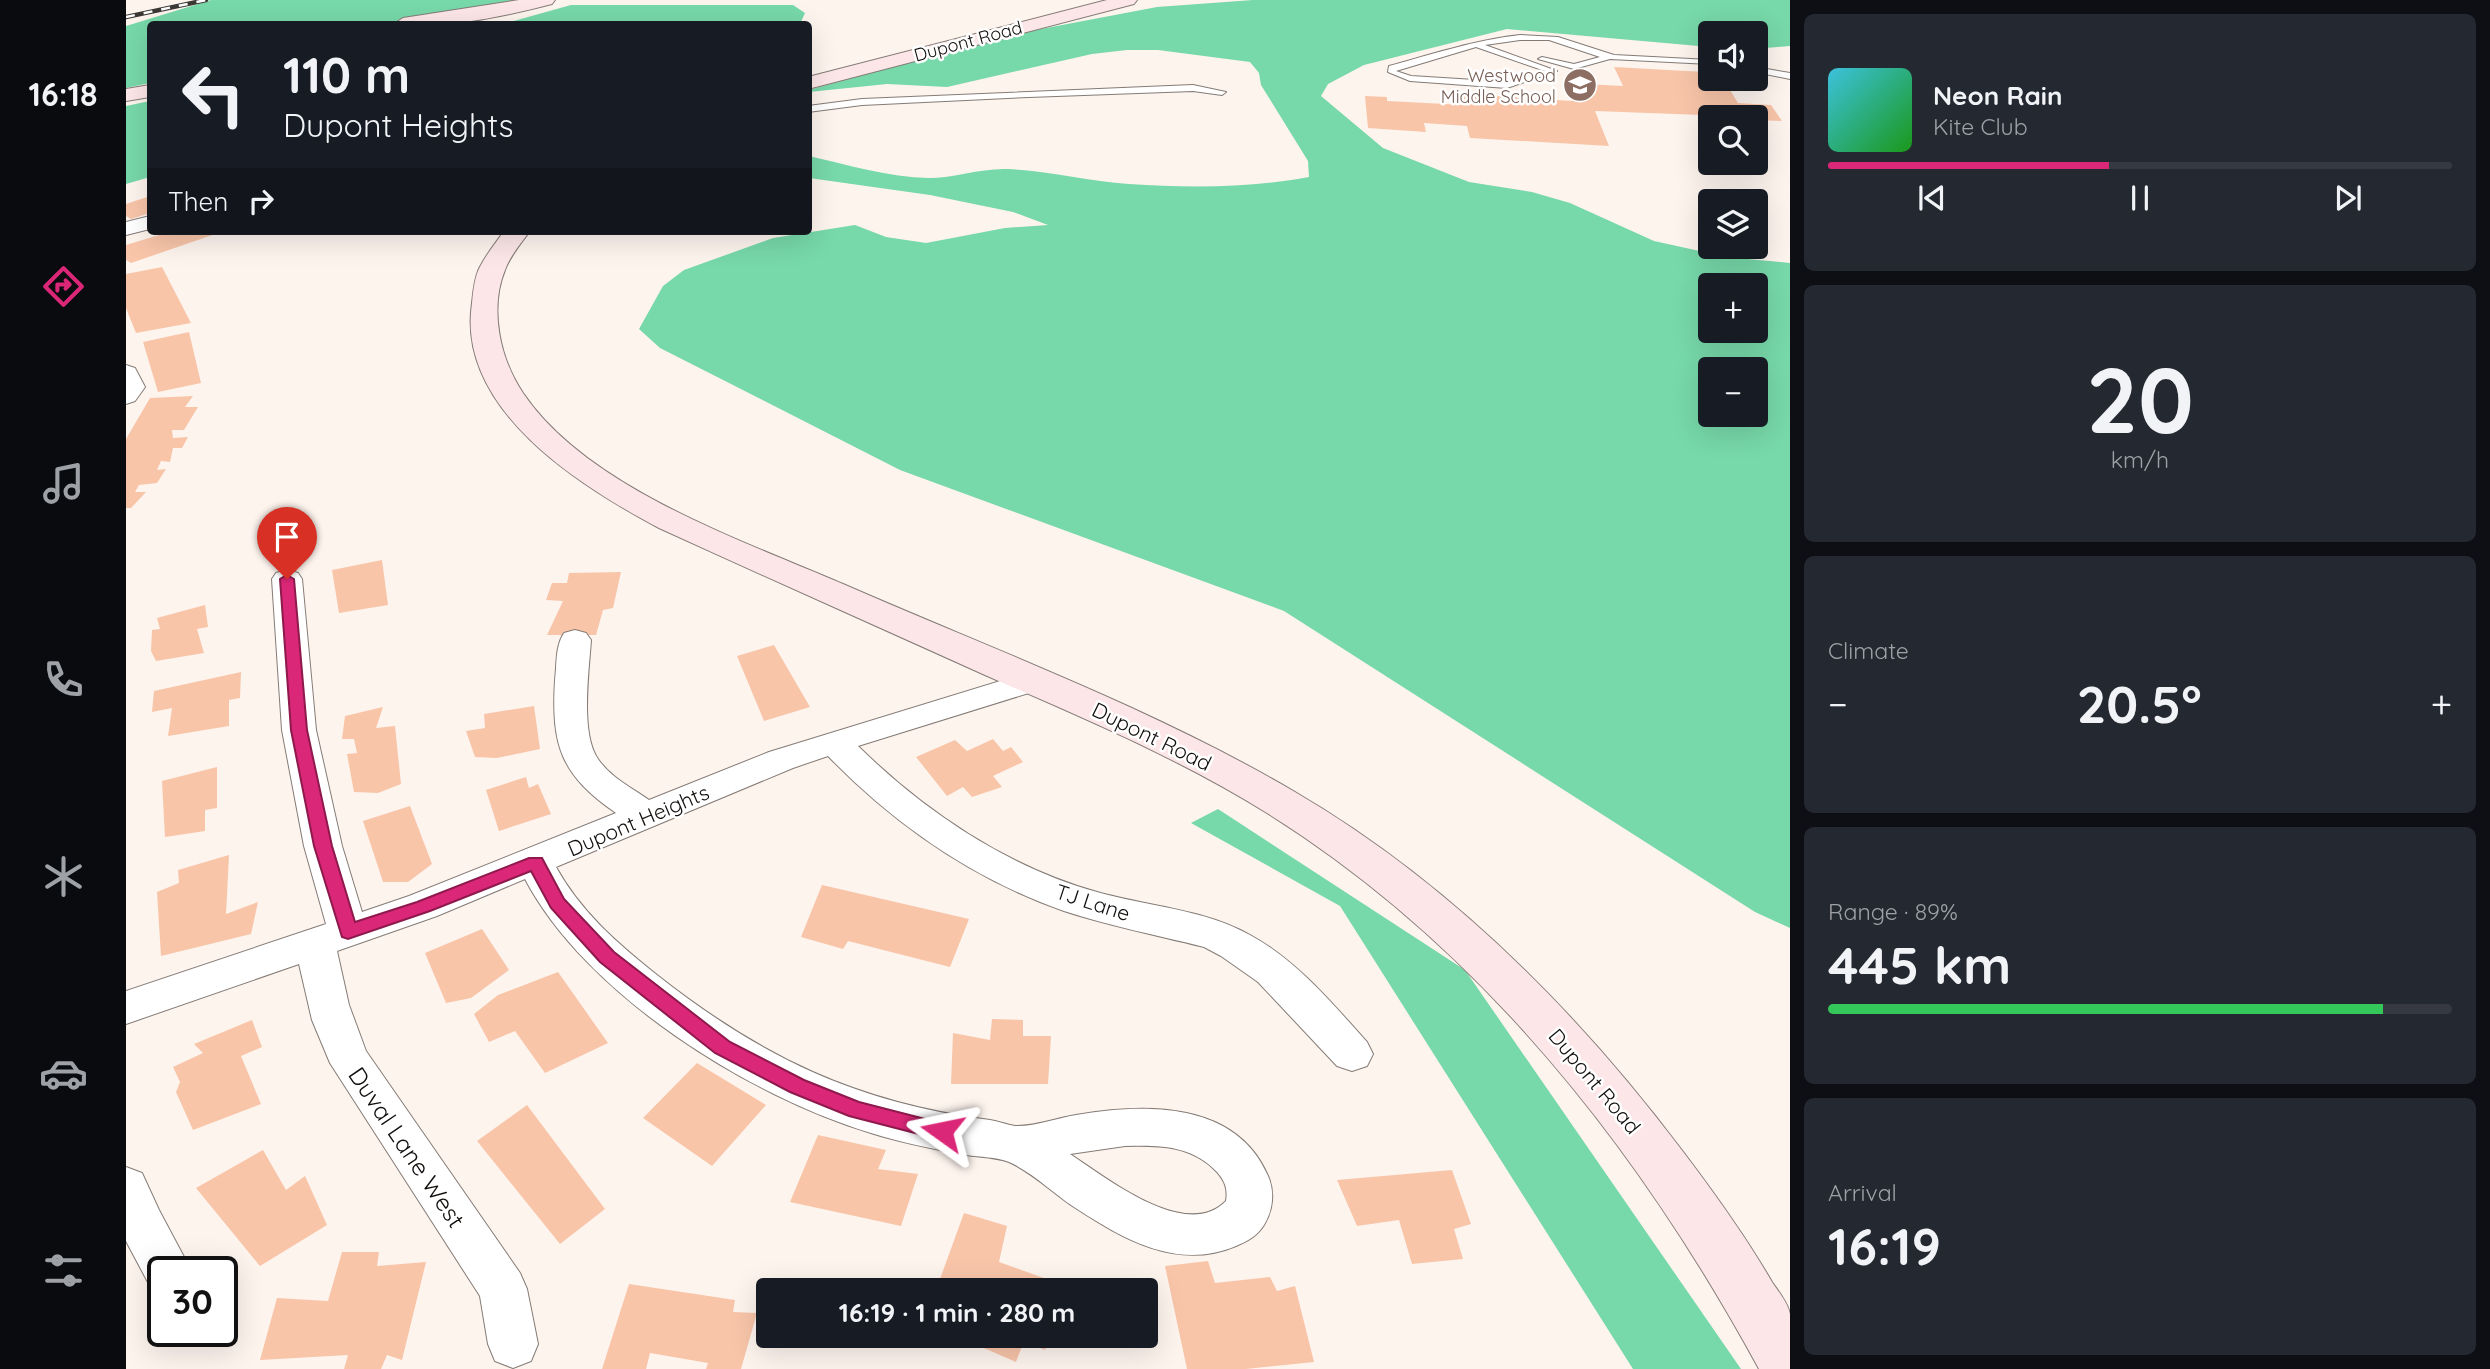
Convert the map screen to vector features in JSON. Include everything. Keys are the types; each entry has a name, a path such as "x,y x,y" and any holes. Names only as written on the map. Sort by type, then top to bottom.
{"street":[{"path":"425,21 545,0"},
{"name":"Dupont Road","path":"812,82 1128,0"},
{"path":"126,95 147,92"},
{"path":"126,229 147,223"},
{"name":"Dupont Road","path":"515,235 490,275 482,314 484,344 514,402 540,433 570,460 636,504 671,521 1129,723 1285,805 1360,856 1428,909 1479,956 1550,1027 1625,1114 1695,1207 1755,1300 1790,1367"},
{"path":"126,373 132,387 126,396"},
{"name":"Duval Lane West","path":"287,579 299,730 323,846 332,937 325,997 337,1036 351,1063 503,1289 513,1344"},
{"path":"575,640 571,700 579,759 601,782 647,817"},
{"name":"Dupont Heights","path":"126,1008 423,906 647,817 781,760 1033,681"},
{"name":"TJ Lane","path":"834,742 892,800 982,859 1078,901 1215,935 1235,943 1289,987 1352,1054"},
{"path":"535,862 558,904 607,957 722,1047 797,1086 856,1110 917,1126 1016,1145"},
{"path":"126,1187 139,1220 159,1256"}],"lane":[{"path":"1478,45 1553,71 1507,85 1410,78 1392,72 1392,68 1478,45 1542,37 1611,56 1698,61"},
{"path":"1491,42 1565,66 1574,67 1611,56"},
{"path":"1768,72 1790,76"},
{"path":"812,108 862,102 1029,94 1193,88 1222,92"}],"green space":[{"path":"211,0 519,0 399,21 147,21 147,84 126,88 126,26"},
{"path":"1253,0 1790,0 1790,46 1768,48 1768,21 1698,21 1698,46 1507,29 1364,65 1328,84 1321,96 1383,148 1469,182 1532,192 1570,203 1654,241 1698,251 1698,259 1748,259 1790,263 1790,928 1755,912 1284,611 900,470 660,348 639,329 663,286 684,270 773,238 812,235 812,232 855,225 886,237 926,243 1005,228 1048,225 1013,212 930,195 812,178 812,157 883,173 929,178 1008,169 1129,184 1197,186 1242,185 1309,177 1308,161 1261,85 1259,73 1250,62 1158,50 1127,50 1092,54 947,87 887,84 812,92 812,89 988,39 1157,7"},
{"path":"571,5 793,5 805,13 801,21 514,21"},
{"path":"147,102 147,178 126,184 126,106"},
{"path":"1218,809 1465,970 1741,1369 1633,1369 1340,906 1191,823"}],"building":[{"path":"1614,67 1698,72 1698,91 1731,91 1738,103 1771,105 1782,121 1768,120 1768,105 1698,105 1698,115 1595,111 1609,146 1470,138 1467,126 1424,123 1426,132 1368,128 1365,96 1387,97 1387,101 1465,105 1463,94 1572,101 1566,83 1623,86"},
{"path":"147,197 147,214 131,219 126,216 126,204"},
{"path":"159,235 212,235 131,263 126,260 126,245"},
{"path":"162,267 191,323 136,333 126,308 126,274"},
{"path":"189,332 201,383 158,392 143,342"},
{"path":"193,396 185,407 198,407 184,430 172,430 173,438 188,437 182,448 173,448 170,462 161,461 157,470 166,469 157,483 139,485 135,492 146,492 131,508 126,508 126,439 150,398"},
{"path":"382,560 388,605 339,613 332,570"},
{"path":"621,572 613,608 603,610 596,635 547,635 563,601 546,600 552,583 567,583 569,573"},
{"path":"205,605 208,627 197,629 204,653 156,661 151,651 152,630 160,629 157,618"},
{"path":"774,645 810,707 764,721 737,656"},
{"path":"241,672 240,698 229,700 229,726 168,736 172,708 152,712 154,691"},
{"path":"534,706 540,749 497,758 475,757 466,731 485,728 484,714"},
{"path":"383,707 376,728 395,726 401,784 378,793 354,792 347,754 357,753 354,739 342,739 345,716"},
{"path":"993,739 1003,751 1011,747 1023,762 993,776 1002,787 972,797 963,787 947,796 916,757 955,740 967,751"},
{"path":"217,767 217,808 205,810 205,831 165,837 162,781"},
{"path":"526,777 529,788 538,784 551,814 499,831 486,790"},
{"path":"410,806 432,864 408,882 383,882 363,821"},
{"path":"229,855 226,914 258,902 251,934 161,956 157,892 179,883 178,870"},
{"path":"822,885 969,919 950,967 848,941 843,949 801,937"},
{"path":"482,929 509,970 471,998 446,1003 425,953"},
{"path":"558,972 608,1043 545,1073 515,1031 489,1042 474,1014 498,995"},
{"path":"992,1019 1023,1020 1023,1036 1051,1036 1048,1084 951,1084 953,1033 990,1040"},
{"path":"252,1020 262,1047 241,1056 261,1104 193,1130 176,1092 180,1082 173,1067 203,1053 194,1044"},
{"path":"697,1063 766,1105 712,1166 643,1118"},
{"path":"527,1105 605,1209 560,1244 477,1141"},
{"path":"818,1135 886,1150 878,1169 918,1174 901,1226 790,1202"},
{"path":"263,1150 286,1190 305,1176 327,1225 260,1266 196,1188"},
{"path":"1452,1170 1471,1224 1454,1229 1463,1259 1412,1264 1399,1220 1357,1226 1337,1180"},
{"path":"964,1213 1007,1226 999,1262 1044,1278 940,1278"},
{"path":"342,1252 379,1252 377,1266 426,1262 402,1360 387,1355 381,1369 344,1369 348,1355 260,1360 277,1298 328,1301"},
{"path":"1208,1261 1215,1283 1270,1277 1277,1291 1295,1286 1314,1362 1246,1369 1187,1369 1165,1266"},
{"path":"629,1284 735,1300 733,1312 756,1313 741,1369 706,1369 708,1363 650,1353 646,1369 602,1369"},
{"path":"984,1348 1021,1348 1016,1362"}],"railway":[{"path":"126,17 206,0"}],"place":[{"name":"Westwood Middle School","path":"1580,85"}],"route":[{"path":"287,579 299,730 323,846 348,932 535,862 558,904 607,957 681,1018 722,1047 797,1086 856,1110 942,1131"}]}
